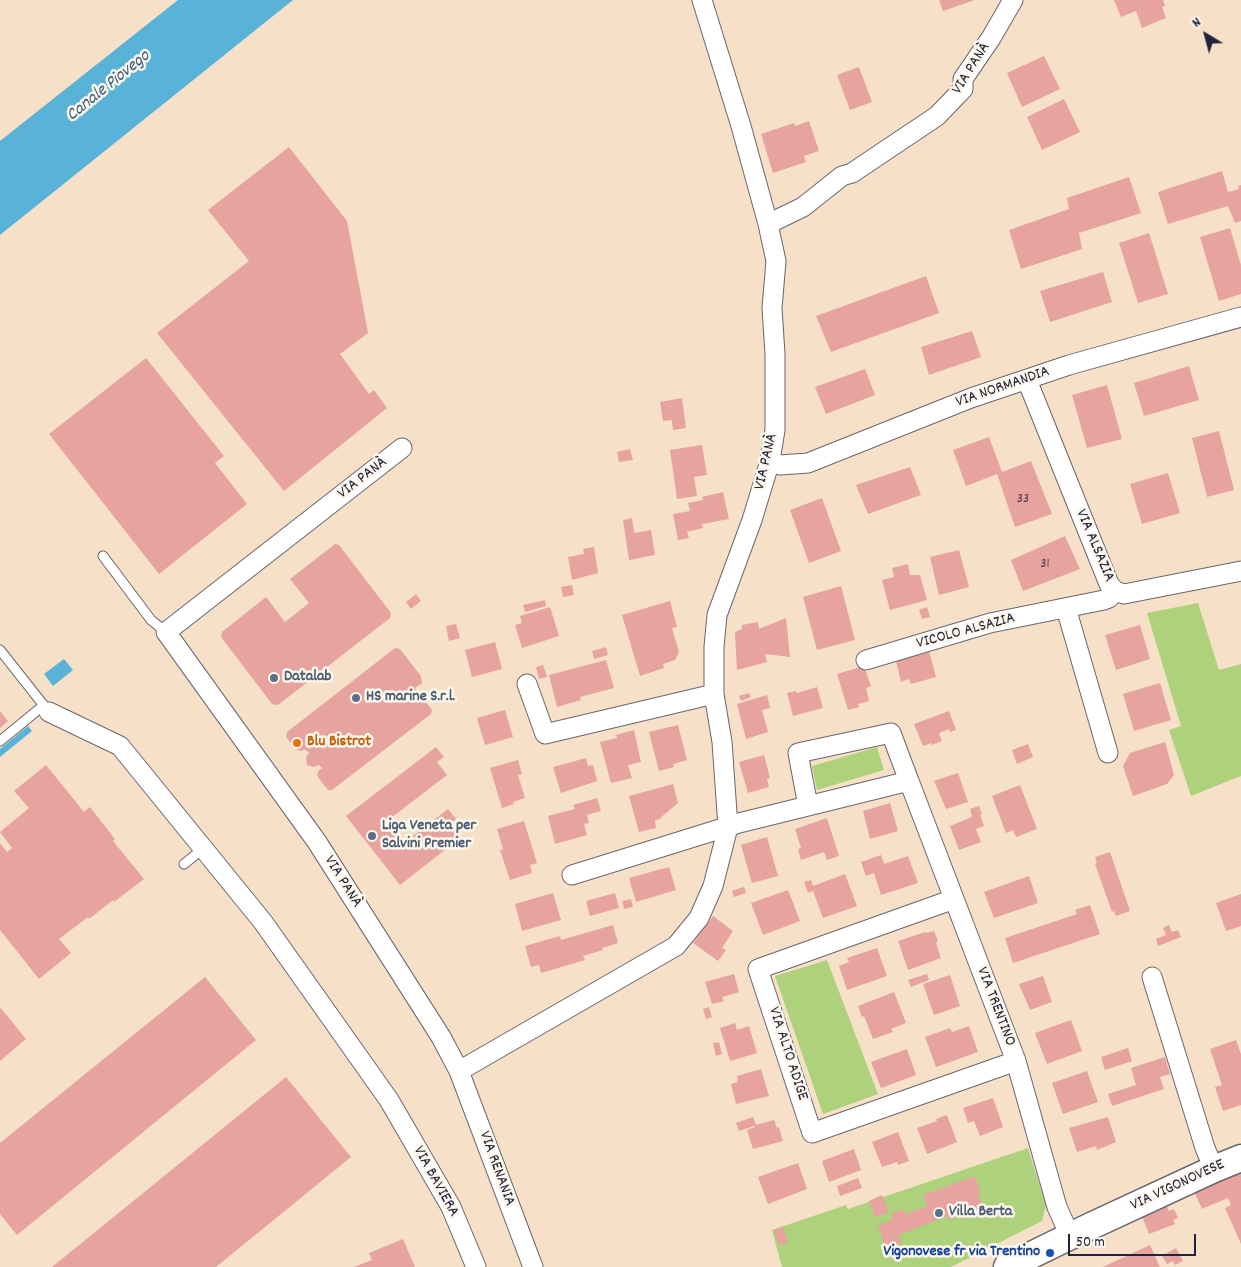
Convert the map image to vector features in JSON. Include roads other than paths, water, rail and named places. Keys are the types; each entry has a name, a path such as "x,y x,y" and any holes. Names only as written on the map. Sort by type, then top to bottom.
{"main road":[{"name":"VIA VIGONOVESE","path":"1007,1267 1241,1158"}],"street":[{"name":"VIA PANÀ","path":"402,448 166,632 317,842 441,1037 459,1071 676,946 699,918 713,886 728,827 722,742 714,694 714,646 717,615 752,520 770,461 775,430 775,354 772,308 776,261 768,224 741,126 702,0"},
{"name":"VIA PANÀ","path":"768,224 803,207 842,176 852,174 937,116 963,89 963,79 991,38 1013,0"},
{"name":"VIA NORMANDIA","path":"770,461 780,466 808,463 971,398 1153,340 1241,317"},
{"name":"VIA ALSAZIA","path":"1027,380 1109,584 1115,591 1124,594 1241,571"},
{"name":"VICOLO ALSAZIA","path":"866,660 990,623 1104,600 1109,598 1115,591"},
{"path":"1066,608 1108,753"},
{"path":"527,684 544,734 714,694"},
{"path":"46,709 120,746 204,848"},
{"name":"VIA TRENTINO","path":"808,806 798,753 891,733 1016,1061 1057,1207 1070,1236"},
{"path":"572,875 728,827 909,781"},
{"name":"VIA BAVIERA","path":"204,848 263,922 389,1100 451,1207 476,1267"},
{"name":"VIA ALTO ADIGE","path":"954,899 758,969 812,1133 1016,1061"},
{"path":"1152,977 1205,1148 1214,1169"},
{"name":"VIA RENANIA","path":"459,1071 533,1267"}],"lane":[{"path":"103,556 151,620 166,632"},
{"path":"0,650 46,709 0,741"},
{"path":"184,864 204,848"}],"water":[{"name":"Canale Piovego","path":"178,0 293,0 0,235 0,141"},
{"path":"64,659 73,670 53,686 44,674"},
{"path":"28,726 32,731 0,757 0,749"}],"place":[{"name":"Datalab","path":"274,678"},
{"name":"HS marine S.r.l.","path":"356,698"},
{"name":"Blu Bistrot","path":"297,743"},
{"name":"Liga Veneta per Salvini Premier","path":"372,836"},
{"name":"Villa Berta","path":"939,1213"},
{"name":"Vigonovese fr via Trentino","path":"1050,1253"}]}
